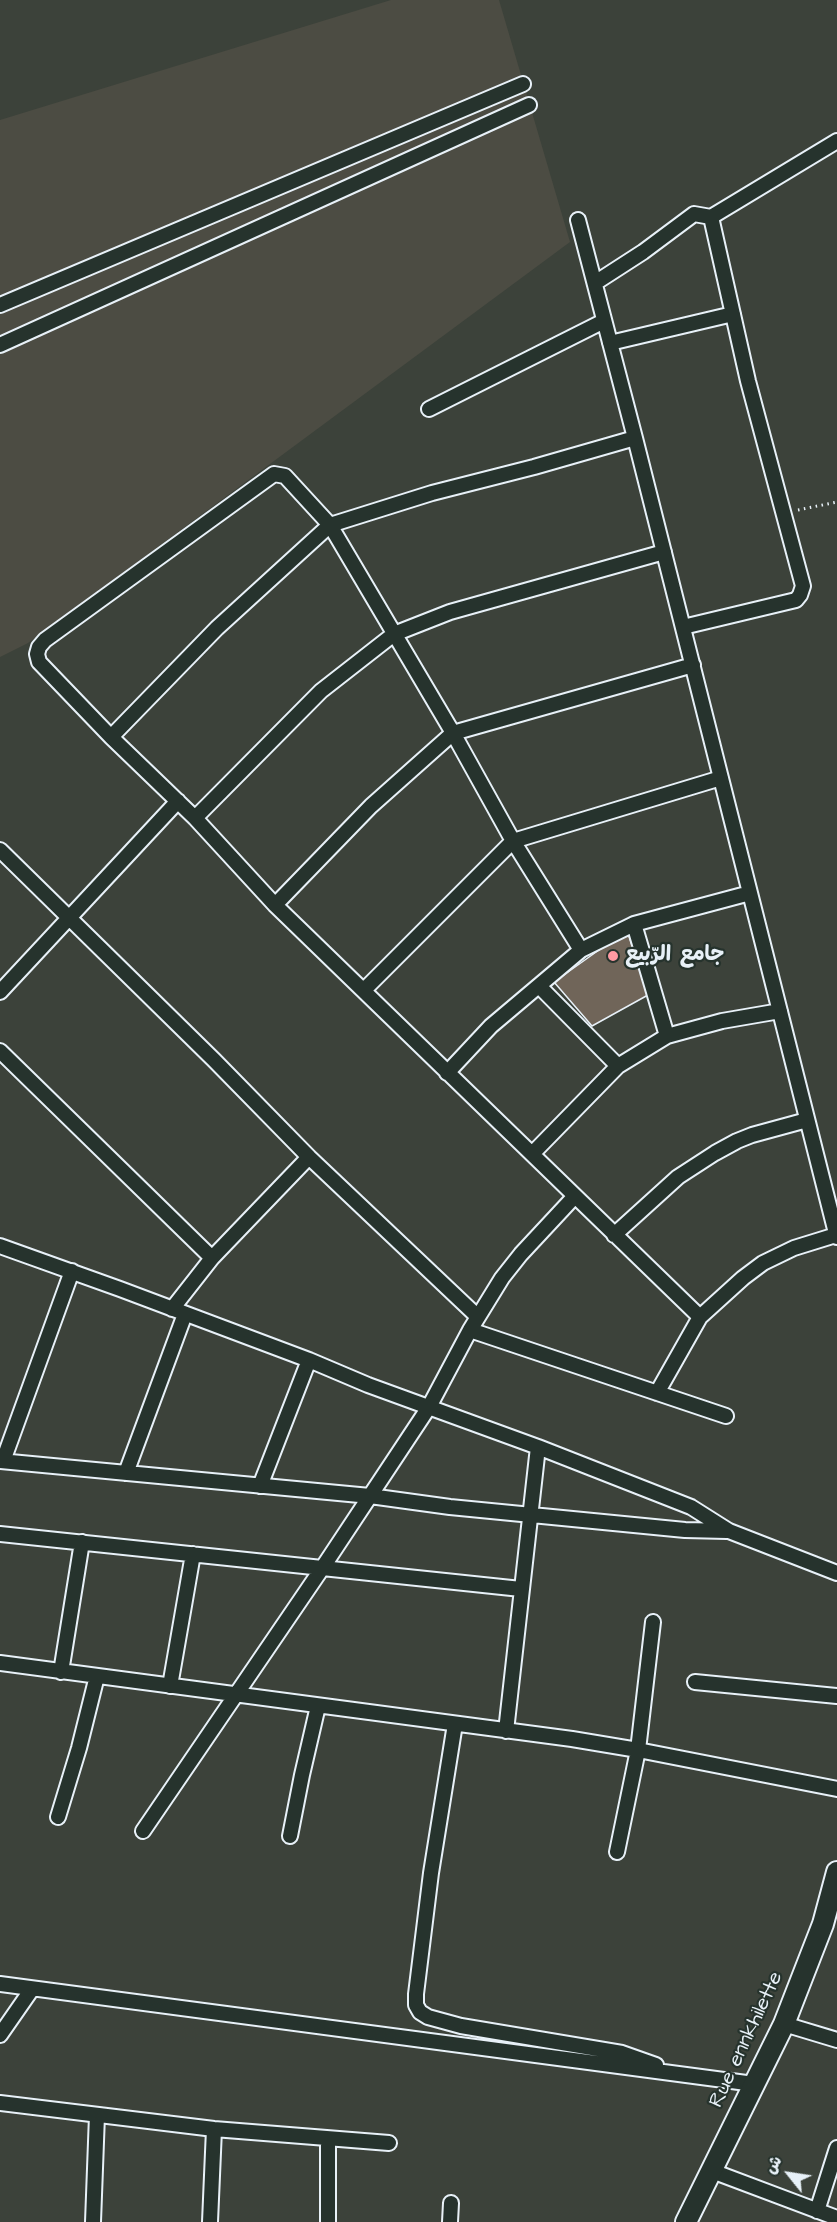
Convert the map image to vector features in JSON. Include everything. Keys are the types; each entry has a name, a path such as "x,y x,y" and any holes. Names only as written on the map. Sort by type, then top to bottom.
{"street":[{"path":"0,305 523,84"},
{"path":"0,345 529,105"},
{"path":"595,283 643,252 694,214 711,217 837,141"},
{"path":"683,627 796,600 800,595 802,584 782,513 711,217"},
{"path":"578,220 837,1236 794,1248 763,1263 743,1278 700,1317 657,1393"},
{"path":"610,343 733,314"},
{"path":"429,409 604,321"},
{"path":"111,737 217,628 330,525 432,493 635,438"},
{"path":"581,950 513,840 453,733 330,525 285,476 274,474 45,640 39,647 37,654 39,662 111,737 195,818 275,905 700,1317"},
{"path":"195,818 321,691 394,634 450,612 664,552"},
{"path":"275,905 371,806 453,733 693,665"},
{"path":"364,990 513,840 721,778"},
{"path":"0,992 178,801"},
{"path":"0,850 214,1060 309,1158 478,1317"},
{"path":"447,1073 491,1026 581,950 634,924 750,893"},
{"path":"634,924 667,1036"},
{"path":"539,986 618,1066"},
{"path":"533,1153 618,1066 667,1036 722,1021 780,1011"},
{"path":"0,1052 212,1258"},
{"path":"614,1234 678,1177 715,1153 752,1135 807,1120"},
{"path":"126,1473 179,1312 212,1258 309,1158"},
{"path":"143,1831 429,1407 470,1330 502,1278 575,1196"},
{"path":"0,1246 538,1447 691,1507 729,1531 837,1573"},
{"path":"72,1271 1,1461 370,1496 450,1507 685,1530 729,1531"},
{"path":"470,1330 726,1416"},
{"path":"260,1486 309,1360"},
{"path":"506,1731 538,1447"},
{"path":"0,1534 521,1588"},
{"path":"61,1672 82,1542"},
{"path":"170,1686 193,1554"},
{"path":"617,1852 638,1750 653,1622"},
{"path":"0,1664 638,1750 837,1789"},
{"path":"58,1817 79,1748 97,1676"},
{"path":"695,1682 837,1696"},
{"path":"290,1836 318,1706"},
{"path":"455,1724 431,1873 416,1994 416,2005 420,2012 428,2017 460,2026 622,2053 677,2073"},
{"name":"Rue ennkhilette","path":"687,2222 784,2024 823,1924 837,1872"},
{"path":"0,1984 754,2084"},
{"path":"0,2036 32,1989"},
{"path":"784,2024 837,2040"},
{"path":"0,2103 214,2129 328,2140 389,2143"},
{"path":"93,2222 97,2115"},
{"path":"210,2222 214,2129"},
{"path":"328,2140 328,2222"},
{"path":"818,2211 837,2148"},
{"path":"712,2171 837,2218"},
{"path":"450,2222 451,2202"}],"path":[{"path":"782,513 837,502"}],"shaded area":[{"path":"391,0 499,0 570,242 28,643 0,657 0,120"}],"building":[{"name":"جامع الرّبيع","path":"627,930 648,995 592,1026 554,982"}],"place":[{"name":"جامع الرّبيع","path":"613,956"}]}
